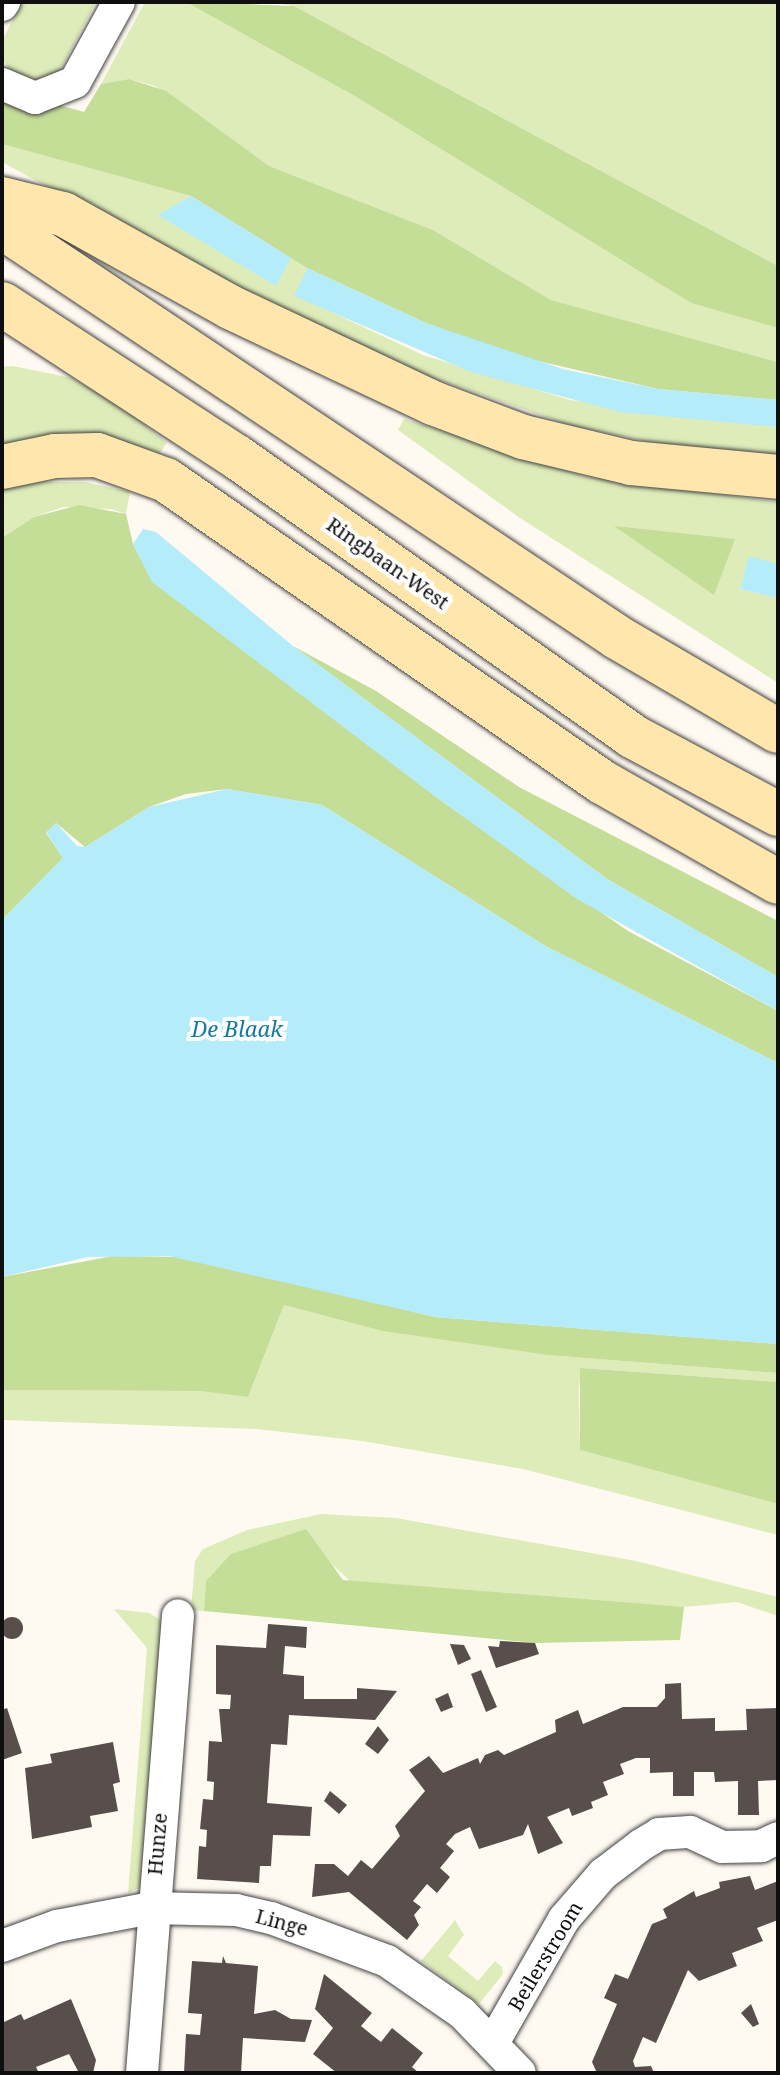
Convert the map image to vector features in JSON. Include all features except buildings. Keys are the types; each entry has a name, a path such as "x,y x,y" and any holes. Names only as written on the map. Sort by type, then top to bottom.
{"main road":[{"path":"2,199 63,214 230,307 433,403 523,437 631,463 778,477"},
{"path":"2,227 617,637 778,731"},
{"name":"Ringbaan-West","path":"2,304 237,457 632,736 778,814"},
{"path":"2,467 55,456 97,455 166,480 602,782 778,882"}],"street":[{"path":"2,84 35,98 75,82 119,2"},
{"name":"Hunze","path":"142,2073 151,1908 178,1615"},
{"name":"Beilerstroom","path":"493,2043 570,1910 603,1874 641,1845 659,1834 690,1832 722,1847 761,1846 778,1838"},
{"name":"Linge","path":"2,1946 57,1926 151,1908 236,1910 353,1945 436,1993 493,2043 520,2073"}],"green space":[{"path":"22,2 96,2 58,74 36,82 10,71 2,58 4,37"},
{"path":"145,2 186,2 358,98 691,303 778,328 778,362 551,300 433,230 269,166 155,86 129,79 101,84"},
{"path":"186,2 294,6 778,266 778,328 691,303 358,98"},
{"path":"268,2 778,2 778,266 294,6"},
{"path":"129,79 166,91 269,166 433,230 551,300 778,362 778,400 658,389 517,356 426,323 307,268 191,196 2,144 2,101 27,110 59,105 84,112 101,84"},
{"path":"2,144 191,196 159,215 276,285 291,258 307,268 295,295 423,355 570,400 778,427 778,456 649,442 566,424 422,374 177,258 2,162"},
{"path":"13,366 72,378 125,409 167,443 151,464 2,449 2,367"},
{"path":"404,419 583,476 778,502 778,564 749,557 740,589 778,598 778,683 520,518 398,430"},
{"path":"41,482 85,482 130,492 126,514 111,509 63,507 34,517 2,538 2,488"},
{"path":"79,505 126,514 133,544 153,582 447,805 628,931 778,1011 778,1063 547,947 322,805 227,789 186,794 149,807 85,847 56,823 46,833 63,858 2,920 2,538 34,517"},
{"path":"614,526 735,539 714,595"},
{"path":"293,646 376,691 519,787 778,921 778,977 607,879"},
{"path":"113,1256 183,1257 435,1317 778,1344 778,1373 547,1355 382,1331 284,1305 248,1397 199,1391 2,1390 2,1277"},
{"path":"284,1305 382,1331 547,1355 778,1373 778,1382 581,1368 579,1390 580,1450 778,1504 778,1535 523,1469 362,1441 257,1429 2,1420 2,1390 199,1391 248,1397"},
{"path":"580,1368 778,1382 778,1504 580,1450"},
{"path":"321,1514 396,1518 636,1561 778,1597 778,1616 737,1602 684,1607 350,1581 322,1555 206,1581 204,1611 191,1610 195,1561 203,1549 247,1530"},
{"path":"306,1529 343,1580 684,1607 680,1640 535,1643 204,1611 206,1581 231,1554"},
{"path":"114,1609 149,1613 163,1621 141,1887 128,1893 147,1648"},
{"path":"455,1920 464,1935 448,1956 478,1981 495,1961 502,1967 503,1974 479,2004 421,1961"}],"water":[{"path":"191,196 291,258 276,286 158,215"},
{"path":"307,268 426,323 563,369 658,389 778,400 778,427 620,412 471,372 294,296"},
{"path":"143,529 156,532 293,646 607,879 778,977 778,1011 577,899 428,791 152,582 133,544"},
{"path":"749,556 778,564 778,598 740,589"},
{"name":"De Blaak","path":"227,789 322,805 547,947 778,1063 778,1344 435,1317 169,1256 88,1257 2,1277 2,920 63,858 46,832 56,823 77,846 85,847 149,807"}]}
